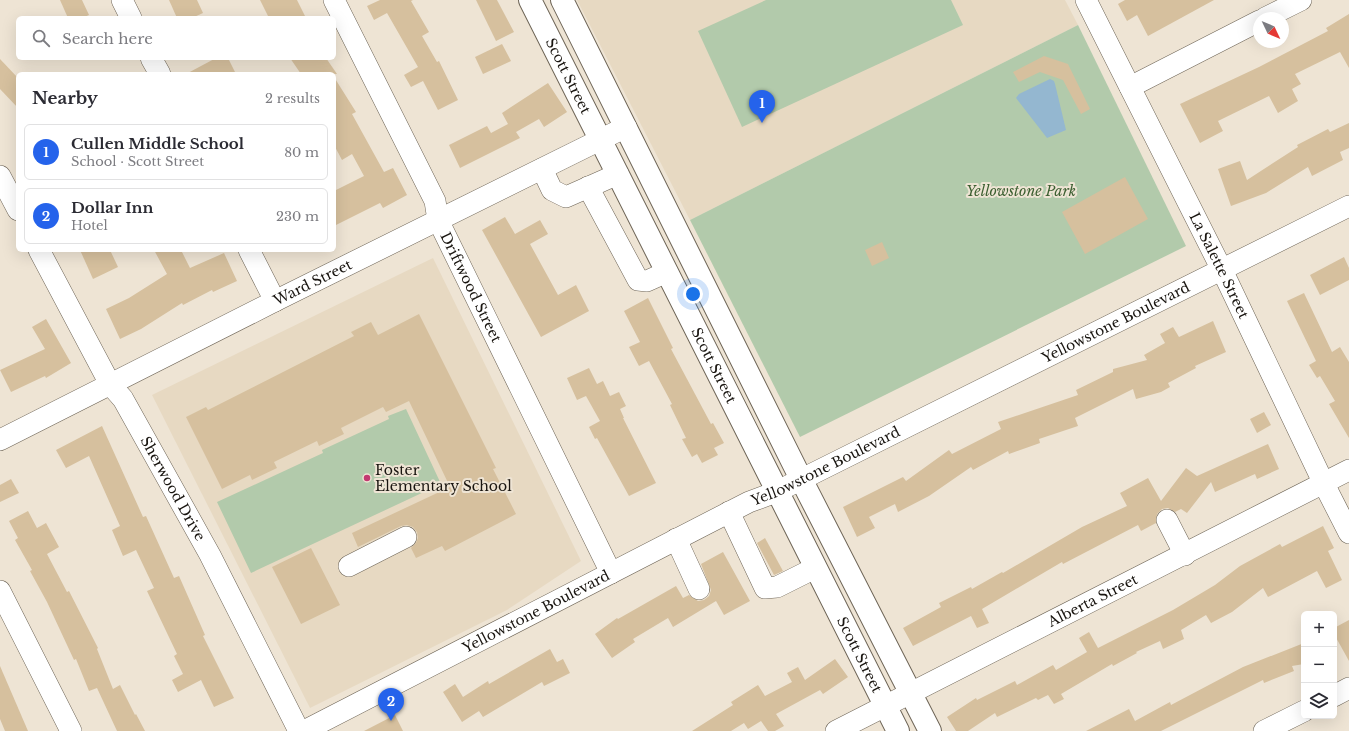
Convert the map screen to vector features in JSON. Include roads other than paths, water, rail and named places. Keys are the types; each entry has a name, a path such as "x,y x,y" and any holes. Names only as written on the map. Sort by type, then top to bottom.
{"main road":[{"name":"Scott Street","path":"530,0 776,492 898,731"},
{"name":"Scott Street","path":"562,0 801,479 930,731"},
{"path":"668,275 696,267"}],"street":[{"path":"122,0 130,16"},
{"name":"Driftwood Street","path":"334,0 435,200 438,220 611,573"},
{"name":"La Salette Street","path":"1086,0 1222,270 1324,484 1349,533"},
{"path":"1277,12 1301,0"},
{"path":"1130,87 1253,24"},
{"path":"152,60 159,72"},
{"name":"Ward Street","path":"0,440 275,301 626,127"},
{"path":"542,169 552,190 566,197 618,174"},
{"path":"0,176 16,206"},
{"path":"588,187 638,280 647,281 668,275"},
{"name":"Yellowstone Boulevard","path":"304,731 730,512 776,492 1349,206"},
{"name":"Sherwood Drive","path":"40,252 110,384 123,399 210,554 299,731"},
{"path":"250,252 275,301"},
{"name":"Alberta Street","path":"836,731 1185,555 1349,470"},
{"path":"730,512 765,588 777,587 816,568"},
{"path":"1167,520 1185,555"},
{"path":"349,566 406,537"},
{"path":"676,540 699,589"},
{"path":"0,591 71,731"},
{"path":"1337,694 1349,688"},
{"path":"1264,731 1301,712"}],"water":[{"path":"1050,79 1054,81 1055,84 1066,130 1047,138 1016,98 1019,94"}],"place":[{"name":"Cullen Middle School","path":"762,123"},
{"name":"Foster Elementary School","path":"367,478"},
{"name":"Dollar Inn","path":"391,721"}],"park label":[{"name":"Yellowstone Park","path":"1021,191"}]}
